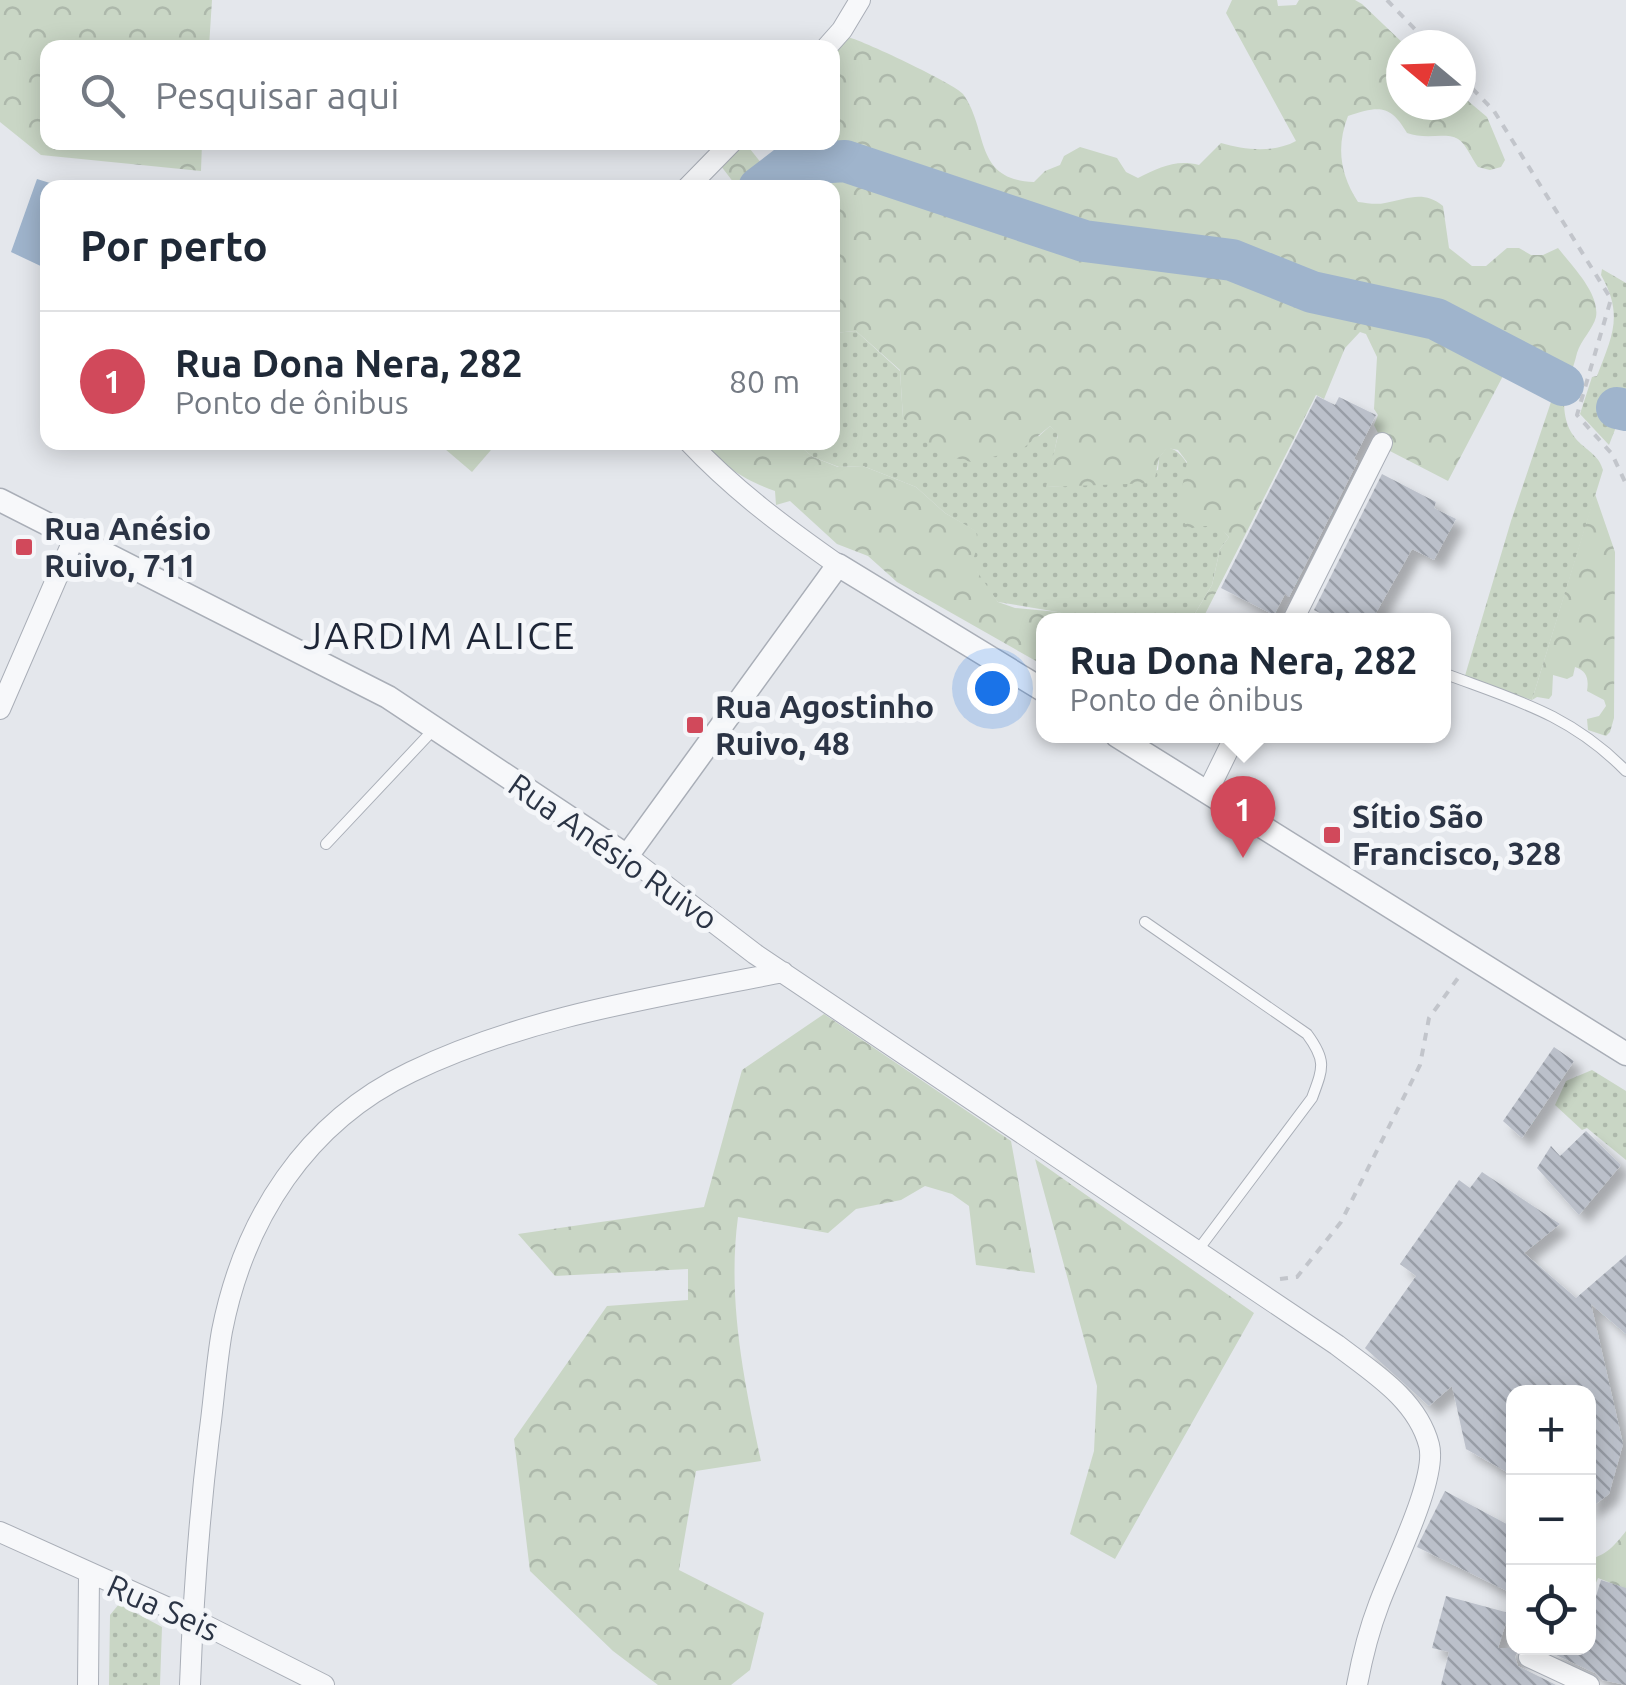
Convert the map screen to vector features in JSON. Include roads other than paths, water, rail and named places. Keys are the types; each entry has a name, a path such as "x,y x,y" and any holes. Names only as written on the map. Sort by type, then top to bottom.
{"street":[{"path":"832,40 860,0"},
{"path":"695,180 724,150"},
{"path":"1297,613 1382,443"},
{"path":"697,450 759,509 838,565 1036,686"},
{"name":"Rua Anésio Ruivo","path":"0,500 388,697 627,856 783,972 1337,1345 1397,1392 1416,1417 1430,1446 1431,1471 1377,1608 1356,1685"},
{"path":"0,709 75,536"},
{"path":"627,856 838,565"},
{"path":"1129,743 1626,1054"},
{"path":"1208,791 1232,743"},
{"path":"190,1685 205,1472 222,1330 244,1257 270,1199 308,1147 349,1110 410,1072 494,1039 601,1008 783,972"},
{"name":"Rua Seis","path":"0,1532 193,1620 281,1674 324,1685"},
{"path":"88,1685 89,1574"},
{"path":"1529,1657 1589,1685"}],"lane":[{"path":"1451,676 1570,724 1626,771"},
{"path":"326,844 435,728"},
{"path":"1145,922 1307,1034 1322,1054 1322,1071 1312,1098 1198,1250"}],"water":[{"path":"37,179 40,180 40,266 11,252"}],"waterway":[{"path":"769,180 789,165 845,161 1084,241 1232,260 1312,292 1436,319 1563,385"},
{"path":"1617,408 1626,410"}],"place":[{"name":"Rua Anésio Ruivo, 711","path":"24,547"},
{"name":"Rua Agostinho Ruivo, 48","path":"695,725"},
{"name":"Sítio São Francisco, 328","path":"1332,835"},
{"name":"Rua Dona Nera, 282","path":"1243,858"}],"district":[{"name":"JARDIM ALICE","path":"440,636"}]}
